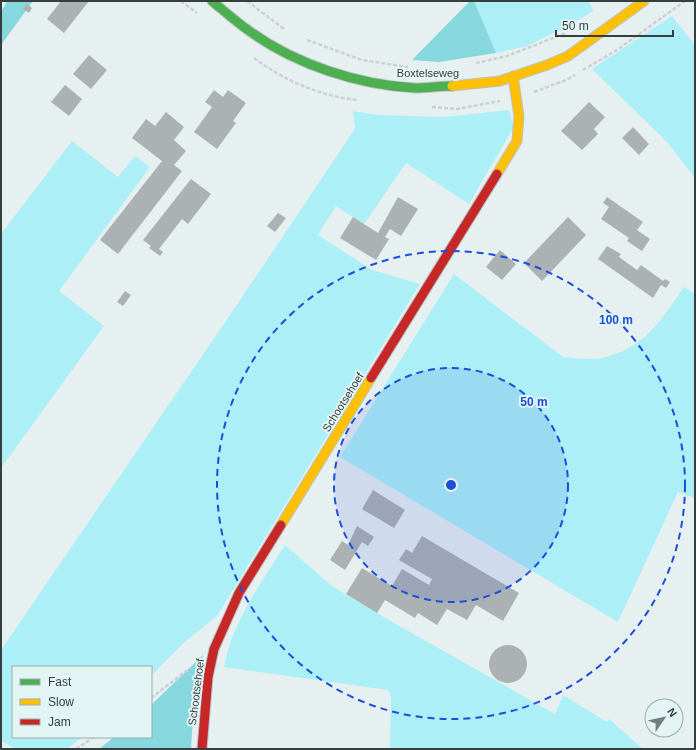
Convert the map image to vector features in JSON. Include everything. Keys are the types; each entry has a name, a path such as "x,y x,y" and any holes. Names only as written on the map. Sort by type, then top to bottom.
{"street":[{"name":"Boxtelseweg","path":"212,1 248,30 273,46 334,73 375,84 416,88 464,86 500,81 547,65 568,56 644,1"},
{"name":"Schootsehoef","path":"202,749 208,677 214,649 239,594 517,141 520,127 519,109 513,76"}],"path":[{"path":"247,1 286,30"},
{"name":"Boxtelseweg","path":"473,64 507,56 568,32"},
{"name":"Boxtelseweg","path":"304,39 362,60 412,68"},
{"path":"152,697 195,664"},
{"path":"76,749 92,738"}],"shaded area":[{"path":"8,1 33,1 1,45 1,11"},
{"path":"470,1 474,1 496,53 439,62 412,60"},
{"path":"474,1 589,1 593,11 570,25 527,46 496,53"},
{"path":"672,16 695,45 695,178 667,142 592,69"},
{"path":"509,110 514,127 469,204 406,163 364,224 336,206 318,235 372,270 420,284 217,616 186,641 152,675 152,666 12,666 12,738 81,738 67,749 16,749 1,741 1,650 355,129 353,111 378,115 445,117"},
{"path":"72,141 118,177 135,156 150,167 59,291 104,326 1,468 1,234"},
{"path":"454,274 563,357 571,358 596,359 607,357 623,351 642,339 658,324 684,287 695,294 695,498 678,492 618,622 340,457"},
{"path":"285,545 332,586 387,619 555,714 563,695 607,722 609,719 643,749 390,749 391,695 388,690 224,667 234,634 248,603"},
{"path":"203,655 193,716 191,749 99,749 113,738 152,738 152,704"}],"building":[{"path":"61,1 89,1 64,33 47,19"},
{"path":"27,4 32,8 29,13 23,9"},
{"path":"89,55 107,70 91,89 73,74"},
{"path":"65,85 82,99 69,116 51,102"},
{"path":"214,90 223,97 228,90 246,103 233,121 236,123 217,149 194,132 212,107 205,102"},
{"path":"589,102 605,117 594,129 598,134 582,150 561,131"},
{"path":"166,112 184,127 174,140 186,151 174,165 182,171 118,254 100,240 162,161 132,138 146,119 155,126"},
{"path":"633,127 649,144 639,155 622,138"},
{"path":"191,179 211,194 188,224 182,219 159,249 163,252 160,256 149,248 151,246 143,240"},
{"path":"398,197 418,209 401,236 390,229 385,237 389,239 376,260 340,238 353,217 378,233"},
{"path":"607,197 643,222 637,230 650,239 642,251 627,241 629,238 601,219 609,207 603,203"},
{"path":"278,213 286,218 275,232 267,226"},
{"path":"568,217 586,235 542,281 524,263"},
{"path":"607,246 621,254 619,257 637,270 641,265 663,281 665,279 670,282 666,288 661,285 653,298 598,259"},
{"path":"500,250 516,264 502,280 486,267"},
{"path":"125,291 131,295 123,306 117,302"},
{"path":"373,490 405,510 394,528 362,509"},
{"path":"357,526 374,537 368,546 362,542 345,570 330,560 342,541 348,545"},
{"path":"422,536 519,593 503,621 476,605 467,620 447,609 437,625 418,613 415,618 385,600 377,613 346,594 362,568 392,586 402,569 429,585 432,579 399,560 406,549 412,553"},
{"path":"504,645 512,645 522,650 526,657 526,671 522,678 512,683 504,683 494,678 492,675 489,668 489,660 494,650 497,648"}],"traffic: fast":[{"path":"212,1 248,30 266,42 306,63 327,71 393,86 415,88 452,86"}],"traffic: slow":[{"path":"452,86 500,81 547,65 568,56 644,1"},
{"path":"497,174 517,141 519,116 513,76"},
{"path":"281,525 371,378"}],"traffic: jam":[{"path":"371,378 497,174"},
{"path":"202,749 208,677 214,649 239,593 281,525"}]}
